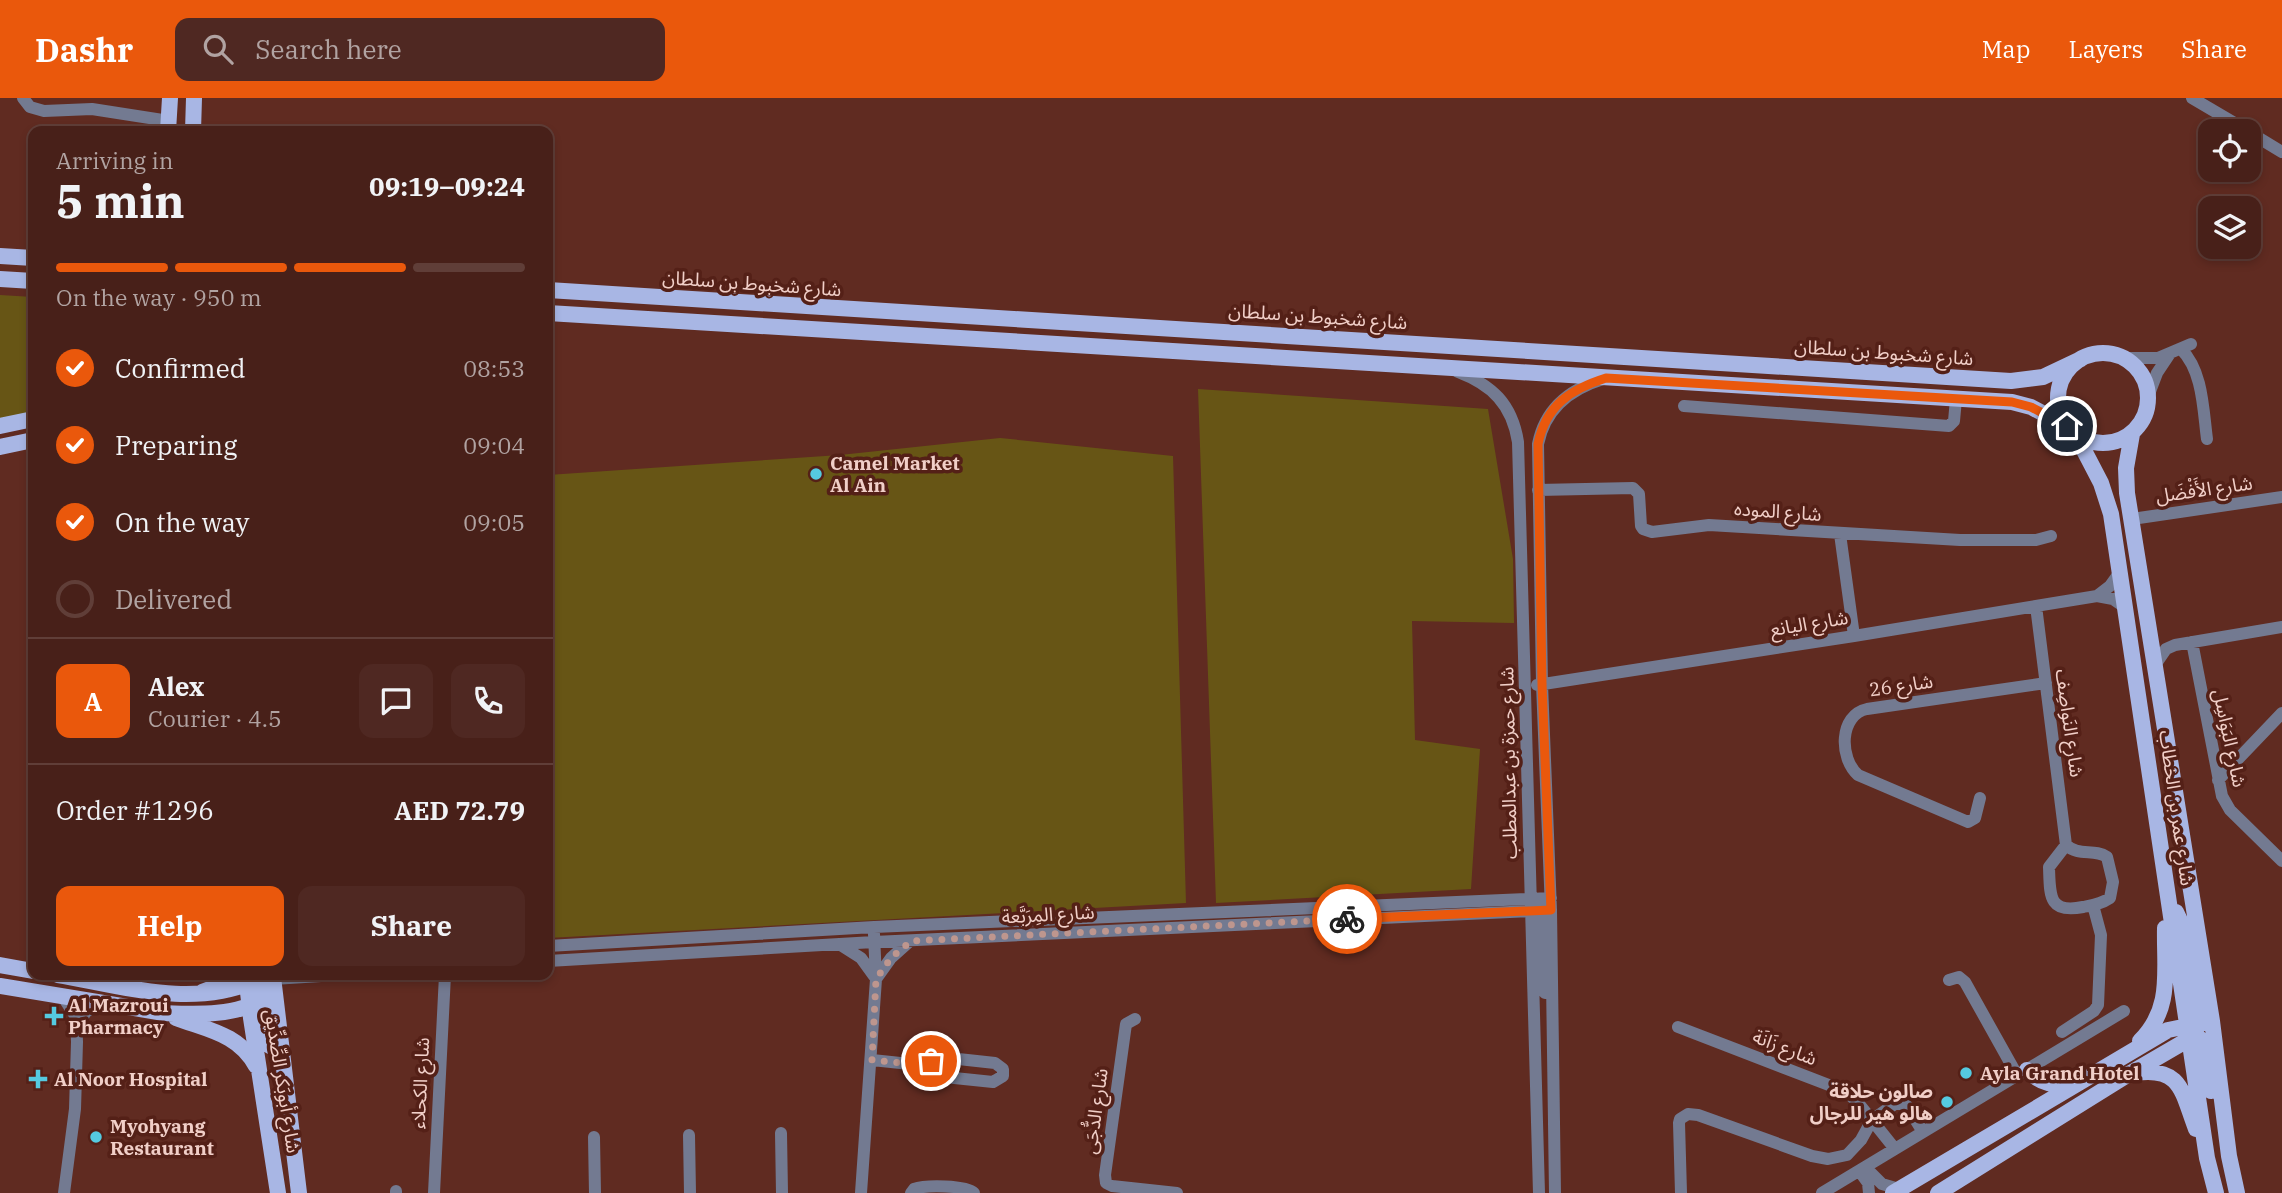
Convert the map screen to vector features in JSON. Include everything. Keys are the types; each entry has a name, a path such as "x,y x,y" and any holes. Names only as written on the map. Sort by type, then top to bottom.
{"main road":[{"path":"168,126 170,98"},
{"path":"193,126 194,98"},
{"path":"0,256 28,258"},
{"path":"0,279 28,281"},
{"name":"شارع شخبوط بن سلطان","path":"553,290 2011,381 2043,377 2081,359"},
{"path":"553,313 2012,402 2031,407 2089,442 2104,444 2119,441 2132,434 2142,423 2148,409 2149,394 2137,367 2110,353 2081,359 2068,369 2059,389 2060,412 2071,430"},
{"path":"0,426 28,420"},
{"name":"شارع عمر بن الخطاب","path":"2071,430 2091,462 2107,498 2126,608 2168,898 2192,1032 2207,1158 2216,1193"},
{"name":"شارع عمر بن الخطاب","path":"2132,434 2126,468 2132,519 2212,1023 2229,1156 2237,1193"},
{"path":"0,447 28,441"},
{"path":"1938,1193 1961,1185 2192,1032 2212,1023 2201,1015 2197,1007 2185,931 2168,898"},
{"path":"2126,1055 2152,1030 2162,1010 2165,914 2168,898"},
{"path":"0,965 28,970"},
{"path":"89,980 169,993 196,994 229,991 246,980"},
{"path":"196,994 210,989 220,980"},
{"name":"شارع أبوبَكر الصِّدِّيق","path":"247,980 255,1002 259,1071 278,1193"},
{"path":"0,986 164,1013 205,1013 255,1002 267,980"},
{"name":"شارع أبوبَكر الصِّدِّيق","path":"270,980 299,1193"},
{"path":"255,1002 267,1017 280,1115 286,1135 292,1143"},
{"path":"164,1013 237,1042 246,1050 259,1071"},
{"path":"1896,1191 2168,1030 2192,1032"},
{"path":"2192,1032 2204,1049 2218,1133 2229,1156"},
{"path":"2129,1074 2155,1072 2173,1077 2184,1095 2207,1158"},
{"path":"2022,1073 2047,1084 2081,1082"}],"street":[{"path":"23,98 30,107 44,111 92,109 168,126"},
{"path":"2192,98 2227,119"},
{"path":"2261,140 2282,152"},
{"path":"2124,358 2147,359 2180,349"},
{"path":"2149,394 2157,373 2180,349"},
{"path":"2180,349 2190,359 2195,371 2207,439"},
{"name":"شارع حمزة بن عبدالمطلب","path":"1448,368 1490,387 1501,398 1516,426 1526,686 1541,905"},
{"name":"شارع حمزة بن عبدالمطلب","path":"1539,1193 1542,684 1538,444 1544,424 1552,411 1573,390 1606,378"},
{"path":"1684,406 1949,426 1954,421 1956,399"},
{"name":"شارع الموده","path":"1538,490 1633,488 1639,494 1641,526 1647,531 1709,525 1983,541 2036,540 2051,536"},
{"name":"شارع الأَفْضَل","path":"2132,519 2282,497"},
{"path":"1840,534 1854,636"},
{"path":"2097,596 2110,586 2120,572"},
{"path":"2097,596 2113,599 2126,608"},
{"name":"شارع اليانع","path":"1526,686 2097,596"},
{"name":"شارع النَواصِف","path":"2036,606 2066,845"},
{"path":"2155,664 2160,656 2175,645 2282,626"},
{"path":"2150,632 2175,645"},
{"name":"شارع البَوَاسِل","path":"2192,642 2222,796 2230,810 2282,861"},
{"name":"شارع 26","path":"1980,798 1975,818 1968,822 1858,775 1852,771 1847,755 1846,730 1849,720 1861,710 2046,684"},
{"path":"2218,780 2282,713"},
{"path":"2066,845 2075,852 2100,853 2107,857 2113,882 2112,893 2105,902 2065,910 2058,908 2052,898 2049,866 2066,845"},
{"path":"1541,905 1542,973 1552,1028 1555,1193"},
{"name":"شارع المِرَبَّعة","path":"553,946 877,927 1541,905"},
{"name":"شارع المِرَبَّعة","path":"553,961 1541,905"},
{"path":"2062,1032 2094,1011 2098,1005 2101,935 2093,905"},
{"path":"863,1193 876,979 880,967 877,927"},
{"path":"876,979 891,958 911,941"},
{"path":"839,944 861,958 876,979"},
{"path":"1949,980 1959,977 1965,982 2022,1073"},
{"name":"شارع الكحلاء","path":"434,1193 445,980"},
{"path":"63,997 73,1010 77,1026 75,1109 64,1193"},
{"path":"77,1026 86,1012 100,1003"},
{"path":"1822,1193 2124,1011"},
{"name":"شارع الدُّجَى","path":"1135,1019 1126,1024 1106,1183 1112,1186 1177,1193"},
{"name":"شارع زَانَة","path":"1678,1027 1847,1092 1895,1149"},
{"path":"935,1058 954,1059 995,1063 1001,1066 1003,1073 1001,1079 993,1082 937,1077 931,1073 929,1066 935,1058"},
{"path":"872,1060 929,1066"},
{"path":"1681,1193 1679,1128 1680,1119 1684,1115 1698,1115 1812,1156 1828,1159 1847,1156 1855,1149 1872,1120 1901,1102 1908,1106 1923,1132"},
{"path":"781,1133 782,1193"},
{"path":"689,1135 690,1193"},
{"path":"594,1137 595,1193"},
{"path":"1863,1170 1882,1185 1896,1191"},
{"path":"1863,1170 1869,1193"},
{"path":"911,1193 914,1189 923,1187 966,1188 974,1193"}],"shaded area":[{"path":"0,295 28,297 28,414 0,420"},
{"path":"1198,389 1488,409 1513,559 1514,623 1412,621 1415,740 1480,749 1471,889 1216,903"},
{"path":"1000,438 1173,456 1186,903 553,938 553,475 840,455"}],"way so far":[{"path":"931,1061 929,1066 872,1060 876,979 900,948 911,941 1347,919"}],"place":[{"name":"Camel Market Al Ain","path":"816,474"},
{"name":"Al Mazroui Pharmacy","path":"54,1016"},
{"name":"Ayla Grand Hotel","path":"1966,1073"},
{"name":"Al Noor Hospital","path":"38,1079"},
{"name":"صالون حلاقة هالو هير للرجال","path":"1947,1102"},
{"name":"Myohyang Restaurant","path":"96,1137"}],"route":[{"path":"1347,919 1551,910 1542,684 1538,444 1544,424 1552,411 1573,390 1606,378 2012,402 2031,407 2067,426"}]}
